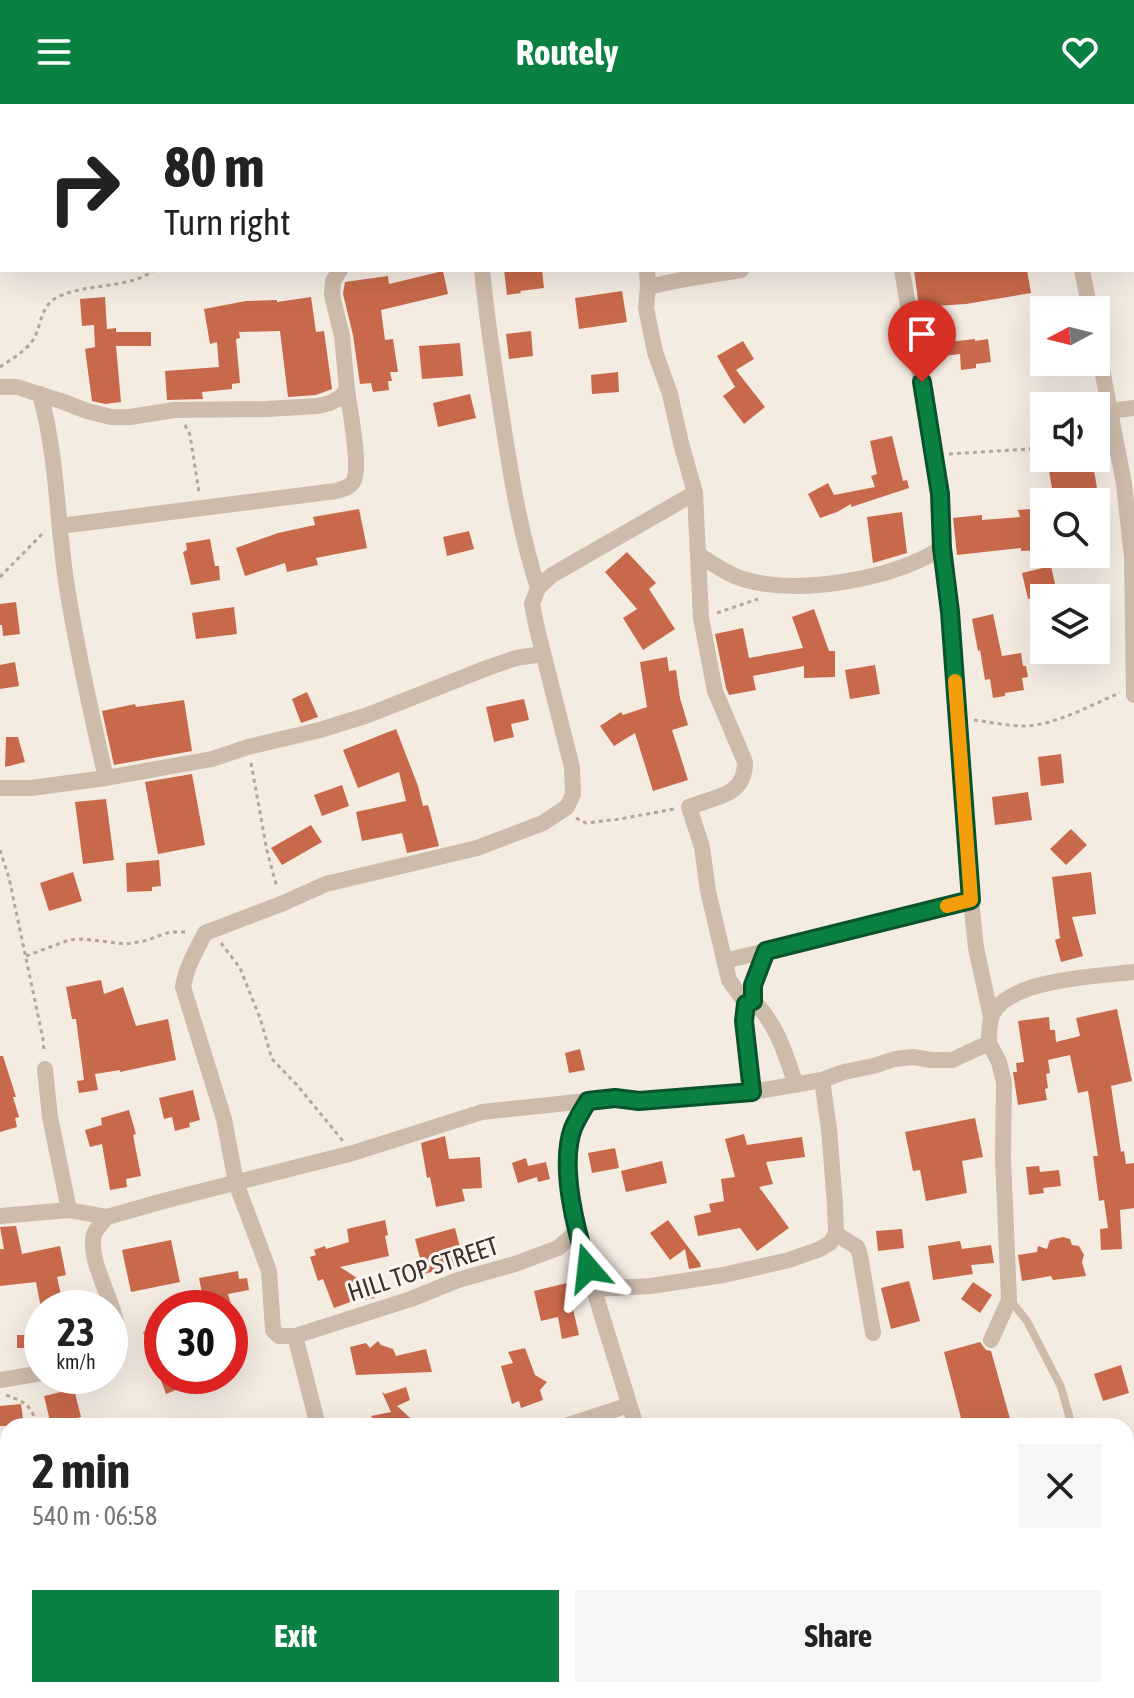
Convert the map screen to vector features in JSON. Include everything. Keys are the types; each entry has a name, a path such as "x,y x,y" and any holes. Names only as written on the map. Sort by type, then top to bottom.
{"street":[{"path":"59,522 336,491 354,481 356,468 342,336 332,295 333,281 339,272"},
{"path":"482,272 511,480 520,527 538,588"},
{"path":"720,272 647,279 646,308 655,352 670,394 695,493 701,618 715,691 745,762 745,774 732,792 689,807 702,847 708,891 729,980 750,1002 764,1010 779,1038 796,1085"},
{"path":"902,272 940,494 976,948 991,1017 989,1043 999,1062 1004,1083 1003,1158 1009,1300 991,1340"},
{"path":"1082,272 1087,296"},
{"path":"0,394 8,387 111,417 130,417 174,410 318,406 341,397 347,389"},
{"path":"40,394 51,441 76,639 106,778"},
{"path":"1110,411 1134,408"},
{"path":"1110,415 1124,484 1133,557 1134,695"},
{"path":"315,1418 287,1336 273,1330 269,1271 236,1183 224,1119 183,987 188,966 208,932 326,884 477,848 543,823 567,807 573,794 572,767 532,604 538,588 552,575 695,493"},
{"path":"699,555 725,572 744,579 805,586 872,576 900,568 942,548"},
{"path":"0,788 31,788 106,778 212,759 368,715 487,668 516,658 543,654"},
{"path":"724,961 971,900"},
{"path":"752,1092 744,1021 766,951"},
{"path":"991,1017 1004,1001 1027,988 1063,980 1134,972"},
{"path":"0,1216 69,1210 107,1217 353,1153 482,1112 615,1098 639,1101 752,1092 822,1080 904,1058 952,1060 989,1043"},
{"path":"45,1069 50,1117 69,1210"},
{"path":"594,1289 666,1284 723,1275 789,1260 830,1243 836,1234 829,1129 822,1080"},
{"path":"588,1101 573,1127 569,1146 569,1177 576,1232 633,1418"},
{"path":"564,1103 573,1127"},
{"path":"105,1290 93,1241 96,1231 107,1217"},
{"name":"HILL TOP STREET","path":"287,1336 515,1264 558,1248 576,1232"},
{"path":"836,1234 857,1247 860,1255 873,1333"},
{"path":"0,1380 24,1376"},
{"path":"589,1418 629,1405"}],"lane":[{"path":"1009,1300 1027,1321 1061,1387 1070,1418"}],"path":[{"path":"0,367 30,344 49,302 68,293 140,279 151,272"},
{"path":"174,410 190,435 202,507"},
{"path":"934,455 1030,449"},
{"path":"0,577 59,522"},
{"path":"701,618 788,586"},
{"path":"958,718 1025,726 1055,719 1133,687"},
{"path":"248,747 267,851 281,904"},
{"path":"567,807 575,817 586,823 689,807"},
{"path":"0,850 9,878 43,1039 45,1069"},
{"path":"25,956 69,940 126,944 170,932 208,932 240,968 272,1059 353,1153"},
{"path":"0,1390 29,1407 35,1418"}],"building":[{"path":"443,272 448,294 381,310 385,340 393,339 398,372 390,372 392,381 388,381 389,390 373,392 371,383 360,384 343,294 345,282 388,276 389,284"},
{"path":"504,272 542,272 544,288 507,295"},
{"path":"914,272 1027,272 1031,293 966,304 919,307"},
{"path":"622,291 627,322 579,329 575,298"},
{"path":"105,297 107,329 151,332 151,346 116,346 121,402 105,404 92,401 85,349 95,347 94,325 82,326 80,299"},
{"path":"311,297 316,332 324,331 332,389 316,395 288,397 280,331 239,332 240,338 236,339 240,383 232,384 232,389 202,392 203,399 167,400 165,371 219,367 217,342 210,344 204,309 246,301 277,302"},
{"path":"531,331 533,356 509,359 506,334"},
{"path":"988,339 991,362 961,370 960,354 928,358 925,342"},
{"path":"743,341 754,359 736,370 765,407 744,424 723,396 735,387 717,356"},
{"path":"460,343 463,376 422,379 419,346"},
{"path":"618,372 619,392 592,394 591,375"},
{"path":"470,394 476,418 438,427 433,403"},
{"path":"892,436 903,481 907,480 909,488 851,507 851,504 820,518 808,494 828,483 834,495 875,487 871,476 877,474 870,441"},
{"path":"1049,472 1094,472 1097,488 1052,488"},
{"path":"359,509 367,548 316,558 318,565 287,572 285,563 245,576 236,548 278,533 315,525 313,517"},
{"path":"1030,509 1030,551 1021,551 1021,548 957,555 953,518 982,515 982,520 1020,517 1018,510"},
{"path":"902,512 907,553 873,563 867,517"},
{"path":"469,531 474,549 447,556 443,537"},
{"path":"210,539 220,580 191,585 183,552 187,550 186,543"},
{"path":"627,552 656,583 649,589 675,629 643,650 623,618 637,609 605,572"},
{"path":"1051,568 1055,584 1030,584 1028,599 1022,573"},
{"path":"16,602 20,634 3,636 0,604"},
{"path":"234,607 237,634 196,639 192,613"},
{"path":"814,609 829,651 835,651 835,677 804,678 804,666 753,676 756,690 729,695 715,634 743,628 749,658 803,648 792,617"},
{"path":"993,614 1002,656 1021,653 1028,677 1022,678 1024,690 993,698 990,679 985,680 972,619"},
{"path":"667,657 669,671 676,670 688,725 672,730 688,780 653,791 635,733 614,746 600,726 621,712 623,715 647,707 640,662"},
{"path":"15,662 19,686 0,689 0,665"},
{"path":"875,665 880,694 850,699 845,670"},
{"path":"307,692 318,717 301,723 292,699"},
{"path":"524,699 529,720 511,724 514,737 494,742 486,707"},
{"path":"184,700 192,751 114,765 102,711 135,704 136,707"},
{"path":"396,729 423,806 428,805 439,846 407,853 402,833 362,841 356,812 406,801 399,772 358,788 343,750"},
{"path":"6,737 18,737 25,762 5,767"},
{"path":"1061,754 1064,783 1041,786 1038,757"},
{"path":"192,774 205,845 158,854 145,782"},
{"path":"342,785 349,806 322,816 314,795"},
{"path":"1028,792 1032,820 995,825 992,797"},
{"path":"106,799 114,860 83,864 75,802"},
{"path":"311,825 322,842 282,865 271,848"},
{"path":"1071,829 1087,845 1066,865 1050,849"},
{"path":"159,860 161,886 152,887 152,891 127,892 126,863"},
{"path":"73,872 82,901 49,911 40,883"},
{"path":"1091,872 1096,914 1072,917 1083,956 1061,962 1055,940 1060,938 1052,877"},
{"path":"101,980 104,994 123,987 136,1026 168,1019 176,1060 95,1074 98,1090 79,1093 77,1081 84,1080 76,1019 72,1019 66,987"},
{"path":"1117,1009 1132,1081 1111,1086 1121,1152 1124,1151 1126,1164 1134,1163 1134,1208 1120,1210 1122,1249 1101,1250 1100,1229 1108,1228 1104,1200 1099,1201 1093,1156 1098,1156 1088,1091 1078,1093 1070,1055 1048,1060 1047,1100 1018,1105 1013,1072 1017,1072 1016,1063 1024,1062 1018,1021 1049,1017 1050,1030 1055,1030 1056,1042 1080,1036 1076,1018"},
{"path":"580,1049 585,1070 569,1073 565,1053"},
{"path":"0,1056 3,1056 16,1097 13,1097 19,1117 15,1118 17,1127 0,1132"},
{"path":"193,1090 200,1120 175,1131 172,1117 164,1119 159,1098"},
{"path":"129,1110 136,1134 133,1135 141,1176 126,1179 127,1187 110,1190 102,1144 90,1147 85,1130 102,1125 101,1118"},
{"path":"975,1118 983,1157 962,1161 967,1193 926,1201 920,1170 913,1171 905,1132"},
{"path":"744,1134 747,1145 802,1137 805,1157 766,1162 773,1184 759,1187 789,1228 757,1251 740,1228 698,1236 694,1216 711,1212 709,1204 724,1201 721,1179 735,1177 725,1139"},
{"path":"445,1136 449,1159 480,1157 482,1188 462,1189 465,1201 436,1207 421,1143"},
{"path":"615,1148 619,1168 592,1173 588,1153"},
{"path":"526,1158 528,1166 546,1162 550,1179 538,1182 537,1177 518,1183 512,1163"},
{"path":"662,1161 667,1183 626,1192 621,1171"},
{"path":"1039,1166 1040,1172 1059,1170 1061,1186 1043,1188 1044,1193 1029,1195 1026,1167"},
{"path":"385,1220 389,1256 340,1267 373,1290 375,1298 361,1298 334,1308 323,1279 318,1281 310,1257 316,1255 314,1250 349,1242 347,1229"},
{"path":"668,1220 701,1267 689,1269 685,1249 670,1260 650,1233"},
{"path":"16,1226 22,1254 60,1246 66,1275 57,1277 60,1290 38,1290 36,1282 0,1286 0,1249 4,1249 0,1227"},
{"path":"455,1228 464,1263 424,1274 415,1239"},
{"path":"902,1229 904,1248 878,1251 876,1231"},
{"path":"1070,1239 1072,1245 1079,1246 1084,1255 1082,1262 1086,1276 1053,1280 1051,1276 1022,1281 1018,1255 1037,1252 1038,1246 1047,1249 1050,1240"},
{"path":"171,1240 180,1282 131,1292 122,1250"},
{"path":"960,1241 962,1249 991,1245 994,1263 971,1265 973,1274 933,1280 928,1246"},
{"path":"238,1271 239,1279 247,1278 249,1290 201,1290 199,1278"},
{"path":"909,1281 920,1321 891,1329 881,1288"},
{"path":"973,1282 992,1295 980,1313 961,1299"},
{"path":"567,1283 579,1335 562,1339 558,1317 541,1321 534,1291"},
{"path":"17,1335 24,1335 24,1348 17,1348"},
{"path":"378,1341 393,1349 396,1356 426,1349 432,1372 356,1375 350,1347 366,1343 370,1348"},
{"path":"980,1342 991,1351 1010,1418 961,1418 944,1352"},
{"path":"525,1348 535,1375 547,1382 540,1390 543,1400 521,1408 519,1401 512,1404 501,1366 513,1363 508,1352"},
{"path":"1121,1365 1129,1393 1103,1401 1094,1374"},
{"path":"406,1387 410,1400 397,1406 410,1418 372,1418 371,1416 391,1412 382,1392 385,1394"},
{"path":"75,1394 81,1417 49,1418 44,1396"},
{"path":"21,1404 23,1418 0,1418 0,1406"}],"slow traffic":[{"path":"947,906 971,900 955,681"}],"route":[{"path":"588,1268 576,1232 569,1177 569,1146 573,1127 588,1101 615,1098 639,1101 752,1092 744,1021 746,1004 753,1001 753,985 766,951 971,900 940,494 922,382"}]}
